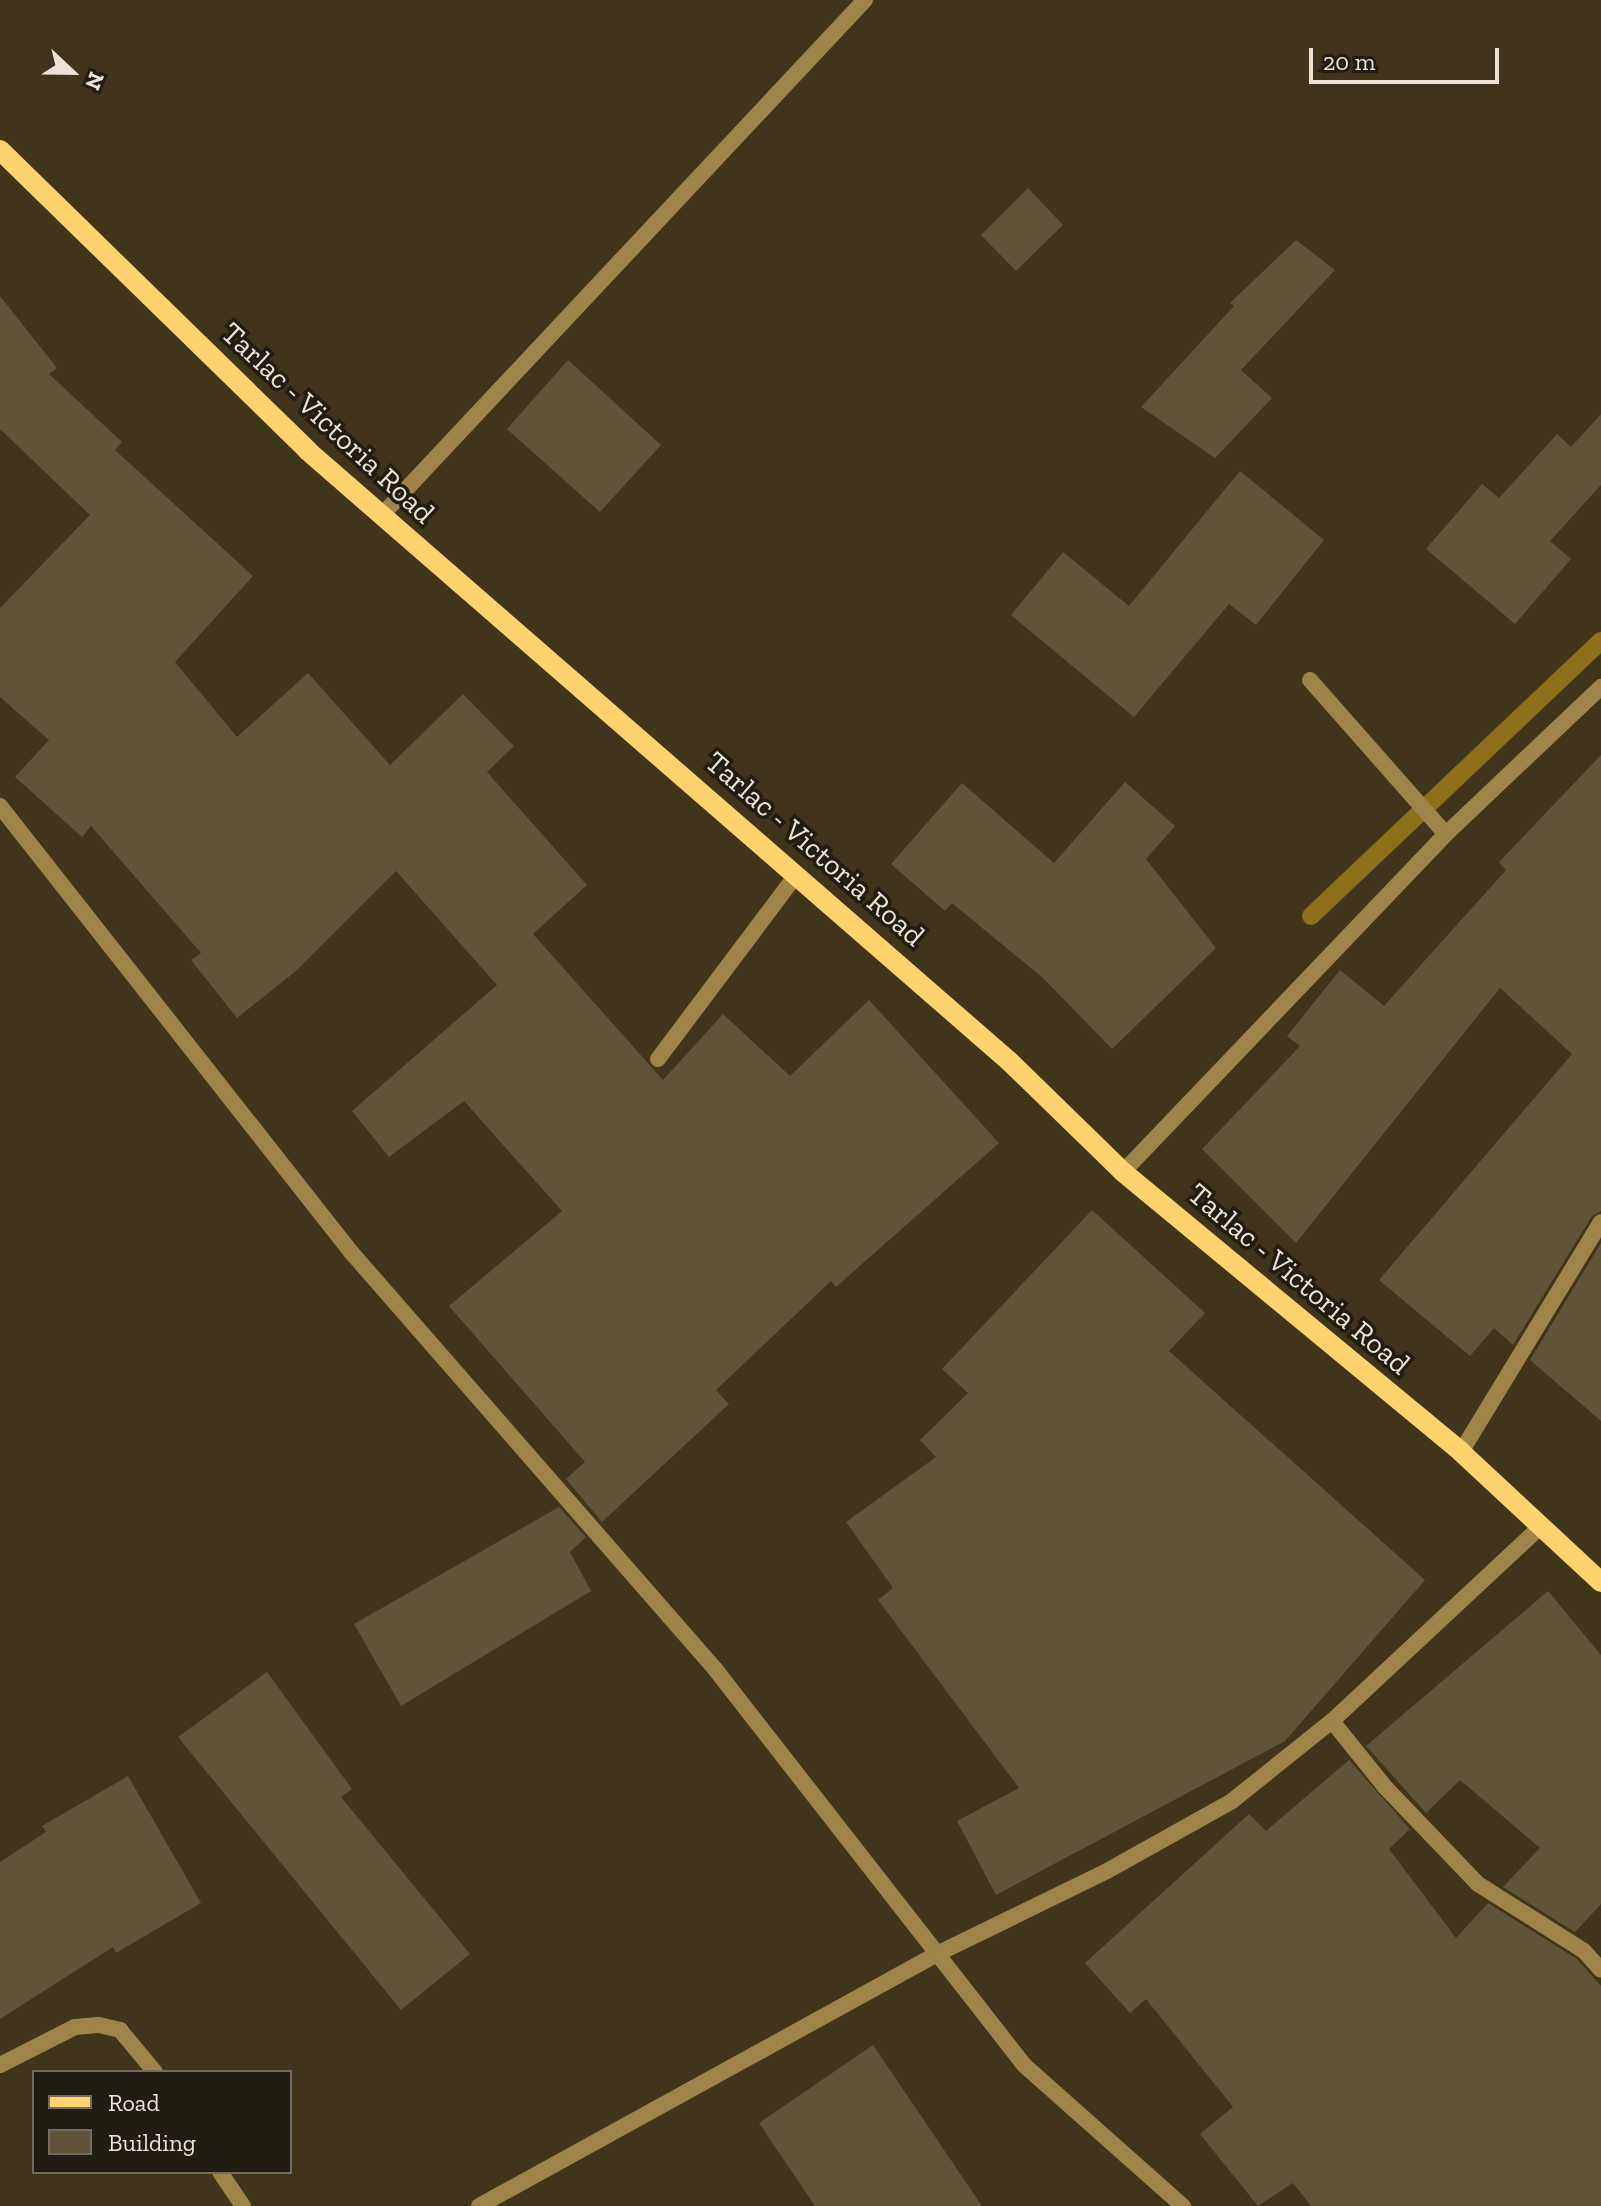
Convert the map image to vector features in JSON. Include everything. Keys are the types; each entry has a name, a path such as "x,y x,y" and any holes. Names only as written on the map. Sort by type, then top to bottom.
{"main road":[{"name":"Tarlac - Victoria Road","path":"0,150 308,451 1009,1061 1123,1172 1461,1452 1601,1582"}],"street":[{"path":"382,515 865,0"},
{"path":"1310,680 1446,834"},
{"path":"1123,1172 1446,834 1601,687"},
{"path":"0,806 351,1252 715,1669 1024,2065 1183,2206"},
{"path":"658,1059 797,874"},
{"path":"1461,1452 1601,1222"},
{"path":"479,2206 937,1954 1107,1871 1232,1801 1332,1721 1541,1526"},
{"path":"1332,1721 1385,1787 1478,1884 1584,1951 1601,1970"},
{"path":"0,2065 75,2027 99,2025 120,2030 153,2070"},
{"path":"221,2174 243,2206"}],"building":[{"path":"1028,188 1063,225 1016,271 981,235"},
{"path":"1296,240 1335,270 1241,370 1272,398 1215,458 1141,407 1234,306 1230,303"},
{"path":"0,296 57,368 49,374 122,442 115,450 253,576 175,662 237,737 308,673 390,765 463,694 514,746 487,772 587,885 533,934 663,1080 723,1014 790,1076 869,1000 999,1143 836,1287 831,1281 716,1390 729,1404 602,1522 566,1479 585,1462 449,1306 562,1211 464,1101 389,1157 352,1111 497,985 396,871 296,971 237,1018 191,960 201,953 91,826 82,837 15,777 49,740 0,697 0,608 90,515 0,429"},
{"path":"568,360 661,445 600,512 507,429"},
{"path":"1601,414 1601,485 1550,541 1571,559 1515,624 1426,549 1482,484 1499,498 1557,434 1571,447"},
{"path":"1240,471 1324,540 1256,625 1229,604 1134,717 1011,615 1063,552 1129,606"},
{"path":"1601,755 1601,1211 1592,1216 1513,1345 1494,1328 1470,1356 1379,1280 1572,1054 1500,988 1296,1243 1202,1149 1300,1046 1287,1036 1340,970 1384,1006 1506,870 1499,862"},
{"path":"1125,782 1175,826 1146,859 1216,948 1112,1049 1043,978 952,903 945,911 891,864 962,783 1054,863"},
{"path":"1092,1210 1205,1313 1169,1351 1425,1580 1285,1741 996,1895 957,1821 1019,1788 878,1600 893,1588 846,1522 936,1457 920,1440 968,1393 942,1369"},
{"path":"1601,1243 1601,1421 1530,1360"},
{"path":"559,1507 586,1537 570,1552 591,1591 401,1706 354,1624"},
{"path":"1548,1591 1601,1655 1601,1904 1575,1932 1503,1887 1540,1848 1460,1780 1426,1813 1366,1746"},
{"path":"267,1672 352,1789 341,1797 470,1954 401,2010 178,1737"},
{"path":"1349,1760 1410,1829 1389,1849 1456,1938 1488,1903 1577,1959 1601,1986 1601,2206 1311,2206 1293,2183 1258,2206 1200,2134 1233,2107 1146,1999 1130,2013 1085,1963 1249,1814 1266,1831"},
{"path":"128,1776 201,1903 116,1953 113,1947 0,2019 0,1862 46,1832 42,1826"},
{"path":"873,2045 982,2206 815,2206 759,2123"}],"waterway":[{"path":"1311,916 1601,641"}]}
